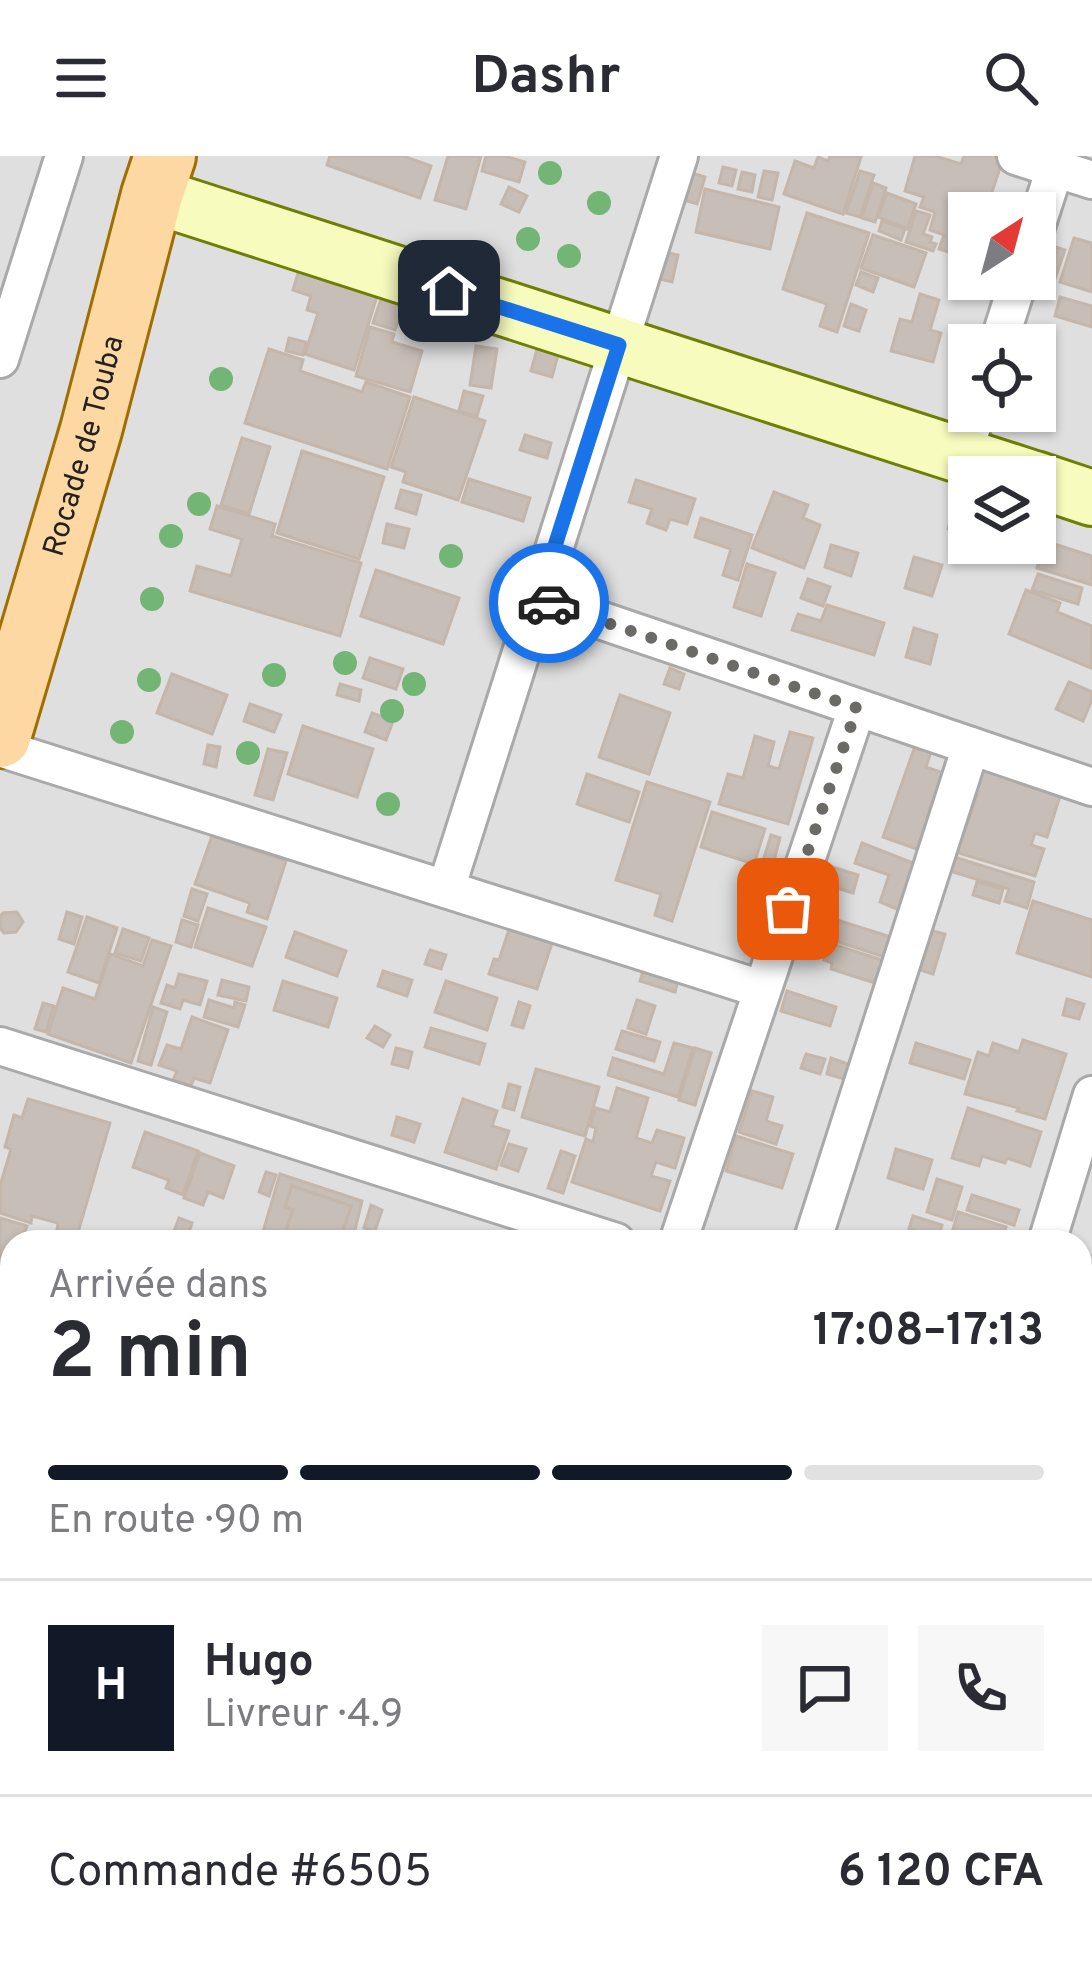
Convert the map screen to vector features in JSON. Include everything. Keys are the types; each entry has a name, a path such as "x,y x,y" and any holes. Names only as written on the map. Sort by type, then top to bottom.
{"main road":[{"name":"Rocade de Touba","path":"0,737 18,618 91,430 158,176"}],"street":[{"path":"0,359 7,308 64,156"},
{"path":"446,889 679,156"},
{"path":"1016,156 1057,162 1092,180"},
{"path":"1047,192 1057,162"},
{"path":"158,176 619,345 970,434 1000,456"},
{"path":"1056,486 1092,498"},
{"path":"538,599 1092,788"},
{"path":"682,1230 857,708"},
{"path":"816,1230 971,746"},
{"path":"0,748 761,989"},
{"path":"0,1046 578,1230"},
{"path":"1051,1230 1091,1100"}],"shaded area":[{"path":"0,156 1092,156 1092,1230 0,1230"}],"building":[{"path":"330,156 403,156 431,166 420,198 327,165"},
{"path":"448,156 481,156 466,209 435,200"},
{"path":"486,156 525,162 519,182 482,171"},
{"path":"830,156 861,157 843,214 784,194 795,161 814,168 818,157 828,161"},
{"path":"915,156 961,164 964,156 1004,156 992,192 948,192 948,252 939,249 944,235 930,230 935,212 920,207 924,197 905,191"},
{"path":"723,167 736,170 732,186 719,183"},
{"path":"685,171 705,177 697,204 677,198"},
{"path":"764,171 778,173 772,200 758,197"},
{"path":"860,171 874,175 860,217 846,213"},
{"path":"742,172 755,175 752,192 738,189"},
{"path":"873,183 886,188 875,222 862,218"},
{"path":"509,187 527,196 519,212 501,204"},
{"path":"705,189 779,207 770,249 696,232"},
{"path":"887,193 916,204 907,229 878,217"},
{"path":"916,211 930,215 923,234 932,237 933,251 906,242"},
{"path":"807,213 869,233 837,332 820,326 827,304 783,289"},
{"path":"882,221 905,229 901,240 879,231"},
{"path":"873,235 926,253 914,287 861,268"},
{"path":"1074,238 1092,243 1092,292 1060,282"},
{"path":"1056,247 1065,250 1056,276"},
{"path":"661,251 678,255 672,282 655,278"},
{"path":"299,270 377,296 354,370 305,354 318,313 307,310 311,296 293,290"},
{"path":"861,272 878,278 873,292 856,285"},
{"path":"920,294 939,300 930,330 941,333 933,362 891,351 900,319 912,322"},
{"path":"1060,297 1092,306 1092,327 1055,316"},
{"path":"381,299 404,306 395,330 373,323"},
{"path":"851,304 866,310 859,331 844,326"},
{"path":"370,327 394,334 392,342 422,351 410,392 356,376"},
{"path":"289,338 306,342 303,355 286,351"},
{"path":"476,346 497,349 491,388 470,385"},
{"path":"269,349 303,360 300,371 362,392 366,382 410,397 387,469 245,423"},
{"path":"537,349 558,355 552,377 531,371"},
{"path":"464,391 483,396 477,416 459,411"},
{"path":"414,397 485,421 458,500 403,482 406,472 391,467"},
{"path":"525,435 551,443 547,458 520,450"},
{"path":"242,438 270,447 249,514 221,505"},
{"path":"302,451 384,477 359,559 277,533"},
{"path":"469,479 530,498 523,521 462,502"},
{"path":"636,480 695,499 687,524 670,519 666,530 647,523 652,509 629,502"},
{"path":"401,490 421,495 416,514 396,508"},
{"path":"774,492 808,505 803,518 820,525 804,568 752,548"},
{"path":"217,506 275,524 272,536 361,563 340,636 190,591 197,566 231,576 242,539 210,529"},
{"path":"701,518 752,535 738,580 723,575 731,549 695,537"},
{"path":"387,524 409,529 404,548 383,543"},
{"path":"831,545 858,553 851,576 825,567"},
{"path":"1056,545 1092,556 1092,585 1037,568 1038,564 1056,564"},
{"path":"914,557 942,565 932,596 905,588"},
{"path":"747,564 775,573 761,616 734,607"},
{"path":"376,570 459,598 443,644 361,616"},
{"path":"1038,574 1082,588 1078,604 1032,590"},
{"path":"808,579 830,587 823,606 801,598"},
{"path":"1026,590 1060,603 1057,612 1092,626 1091,668 1009,634"},
{"path":"827,605 884,623 874,655 792,630 798,614 821,621"},
{"path":"914,628 937,635 930,664 906,657"},
{"path":"370,658 403,669 396,689 363,678"},
{"path":"670,668 684,674 679,689 664,684"},
{"path":"172,674 227,695 212,734 157,713"},
{"path":"1069,682 1092,692 1083,721 1056,709"},
{"path":"340,684 361,690 359,701 337,695"},
{"path":"620,695 670,713 649,774 599,757"},
{"path":"250,704 281,715 274,732 244,721"},
{"path":"372,713 393,721 386,740 365,732"},
{"path":"303,726 373,749 357,797 288,774"},
{"path":"790,732 813,738 788,824 719,804 728,774 743,778 755,736 774,742 768,766 779,769"},
{"path":"208,745 220,747 216,767 204,764"},
{"path":"915,746 931,752 926,767 943,773 917,849 883,837"},
{"path":"268,749 287,753 273,800 255,795"},
{"path":"976,763 1062,790 1047,837 1035,833 1031,845 1044,849 1035,876 949,850 958,820 968,823 977,795 967,792"},
{"path":"587,774 639,792 629,822 577,804"},
{"path":"647,782 710,802 672,921 655,915 661,894 616,880"},
{"path":"712,812 765,829 754,864 701,847"},
{"path":"771,835 780,838 773,864 763,861"},
{"path":"212,836 286,861 267,919 247,912 250,903 195,884"},
{"path":"862,843 916,864 899,910 880,902 889,875 855,863"},
{"path":"948,855 1034,882 1027,908 1005,901 1009,889 943,869"},
{"path":"823,864 858,875 853,893 818,882"},
{"path":"977,882 1003,889 999,903 973,895"},
{"path":"192,889 207,894 198,921 184,916"},
{"path":"1033,901 1092,920 1092,977 1017,953"},
{"path":"208,908 266,927 252,966 195,947"},
{"path":"17,912 23,922 16,932 4,933 0,916"},
{"path":"67,912 82,917 74,944 59,939"},
{"path":"821,915 891,937 885,957 816,931"},
{"path":"87,917 117,928 99,983 68,972"},
{"path":"182,920 198,925 191,947 176,942"},
{"path":"511,923 554,937 537,989 489,974 494,959 499,960"},
{"path":"123,929 149,938 141,961 115,953"},
{"path":"925,929 945,934 933,974 914,968"},
{"path":"295,932 346,951 337,976 286,957"},
{"path":"152,940 171,946 131,1063 48,1034 63,988 95,999 110,954 143,966"},
{"path":"829,943 882,960 875,983 831,969 832,963 824,960"},
{"path":"430,950 446,955 441,969 425,964"},
{"path":"645,965 679,976 675,992 640,981"},
{"path":"383,971 412,980 407,996 378,986"},
{"path":"179,974 207,981 200,1005 183,1000 180,1009 161,1003 167,985 175,988"},
{"path":"222,980 249,987 246,1001 218,995"},
{"path":"283,981 337,998 328,1027 274,1010"},
{"path":"446,981 497,998 487,1030 435,1012"},
{"path":"787,991 836,1007 830,1026 781,1011"},
{"path":"1067,999 1084,1004 1079,1019 1063,1015"},
{"path":"209,1000 234,1008 235,1002 245,1005 238,1027 204,1017"},
{"path":"637,1000 655,1006 646,1034 628,1028"},
{"path":"519,1002 530,1006 523,1028 512,1025"},
{"path":"43,1003 54,1006 46,1032 35,1029"},
{"path":"153,1007 167,1012 151,1065 138,1061"},
{"path":"192,1017 228,1030 210,1083 194,1078 191,1086 173,1080 177,1071 159,1065 167,1045 181,1049"},
{"path":"375,1026 390,1035 383,1047 367,1038"},
{"path":"431,1028 485,1044 479,1064 425,1047"},
{"path":"622,1031 660,1042 654,1061 616,1049"},
{"path":"1023,1040 1066,1054 1045,1119 965,1094 978,1052 989,1056 993,1043 1019,1052"},
{"path":"674,1043 693,1048 678,1097 608,1075 613,1058 664,1074"},
{"path":"916,1043 970,1060 964,1079 910,1063"},
{"path":"396,1048 412,1052 408,1068 392,1064"},
{"path":"695,1048 711,1053 695,1105 679,1100"},
{"path":"806,1054 825,1059 820,1074 801,1068"},
{"path":"831,1058 848,1064 844,1079 827,1074"},
{"path":"536,1069 599,1087 585,1136 522,1117"},
{"path":"509,1084 520,1087 514,1110 503,1107"},
{"path":"617,1088 648,1098 636,1138 652,1143 657,1130 684,1138 675,1168 656,1162 651,1176 670,1181 660,1211 572,1182 586,1139 593,1142 596,1128 590,1126 596,1108 610,1112"},
{"path":"752,1091 773,1097 766,1121 782,1126 776,1144 739,1132"},
{"path":"28,1099 110,1123 79,1230 57,1230 58,1223 32,1216 31,1223 0,1213 0,1186 11,1149 5,1147 14,1115 22,1118"},
{"path":"463,1099 497,1111 492,1126 509,1131 496,1169 445,1152"},
{"path":"968,1108 1041,1132 1030,1166 1007,1158 1005,1163 982,1156 979,1166 952,1158"},
{"path":"397,1117 420,1124 414,1142 392,1135"},
{"path":"145,1132 198,1151 183,1195 166,1188 169,1180 133,1167"},
{"path":"736,1136 793,1154 782,1188 726,1171"},
{"path":"509,1144 526,1149 518,1171 501,1165"},
{"path":"896,1149 932,1160 923,1189 888,1178"},
{"path":"561,1151 575,1156 563,1193 548,1188"},
{"path":"200,1153 234,1166 223,1198 208,1192 203,1205 184,1198"},
{"path":"266,1172 276,1175 269,1196 259,1192"},
{"path":"280,1174 362,1201 355,1230 343,1230 351,1206 292,1186 285,1207 293,1210 286,1230 264,1230"},
{"path":"937,1179 962,1187 952,1220 927,1212"},
{"path":"292,1186 351,1206 343,1230 286,1230 293,1210 285,1207"},
{"path":"972,1195 1019,1210 1014,1225 967,1210"},
{"path":"371,1205 382,1210 375,1230 364,1228"},
{"path":"958,1212 1006,1227 1005,1230 953,1230"},
{"path":"913,1216 942,1225 940,1230 909,1229"},
{"path":"0,1218 27,1226 26,1230 0,1230"},
{"path":"179,1218 192,1223 190,1230 175,1230"}],"way so far":[{"path":"549,603 857,708 788,909"}],"route":[{"path":"449,291 619,345 538,599 549,603"}]}
